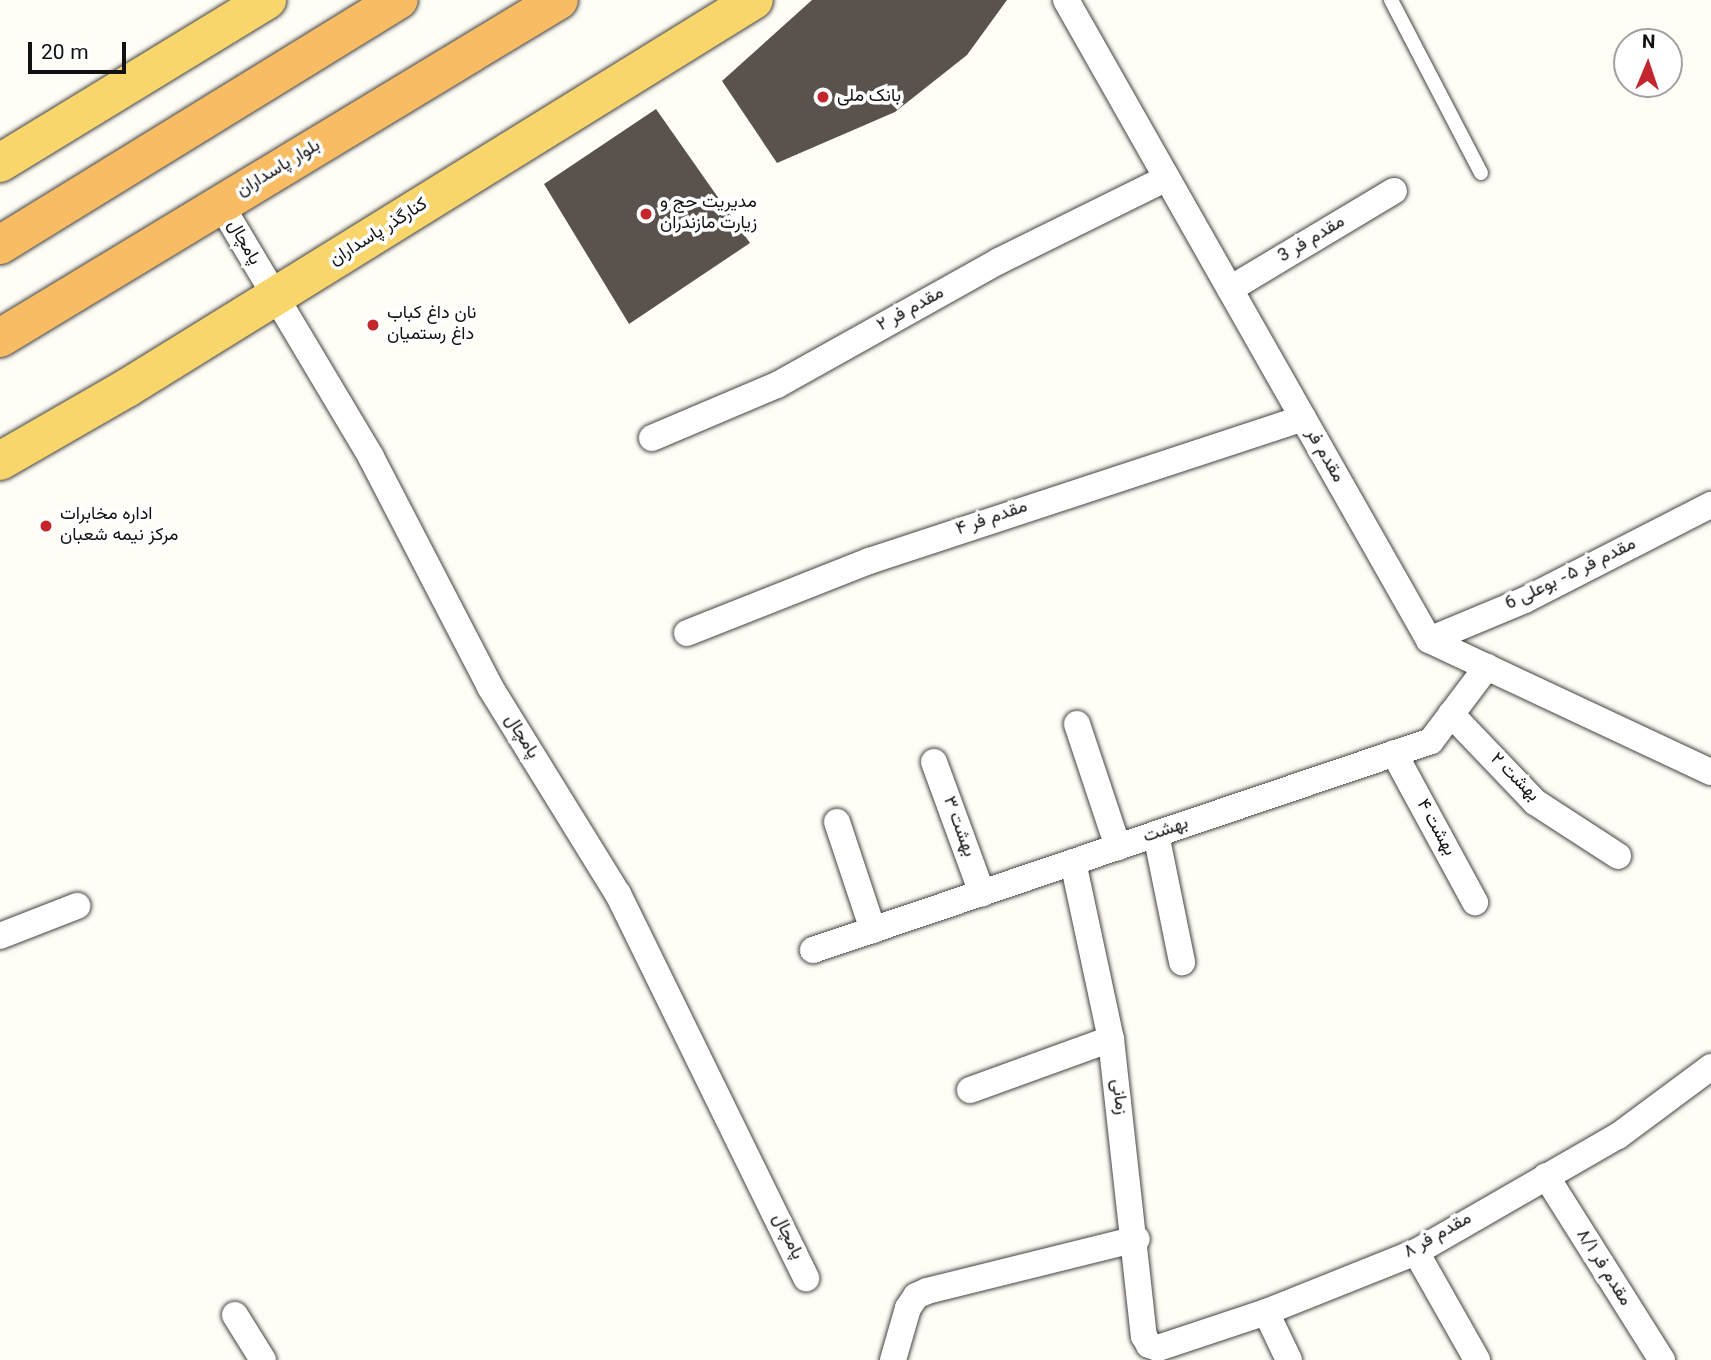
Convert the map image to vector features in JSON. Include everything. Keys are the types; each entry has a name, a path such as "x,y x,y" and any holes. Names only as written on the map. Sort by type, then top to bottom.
{"highway":[{"path":"0,244 399,0"},
{"name":"بلوار پاسداران","path":"0,338 559,0"}],"main road":[{"path":"0,163 267,0"},
{"name":"کنارگذر پاسداران","path":"0,461 275,297 754,0"}],"street":[{"name":"مقدم فر","path":"1066,0 1429,640"},
{"name":"مقدم فر ۲","path":"652,438 777,385 999,261 1167,178"},
{"name":"مقدم فر 3","path":"1230,289 1394,191"},
{"name":"پامچال","path":"221,205 371,457 490,687 618,894 806,1278"},
{"name":"مقدم فر ۴","path":"687,633 869,561 1303,418"},
{"name":"مقدم فر ۵- بوعلی 6","path":"1429,640 1525,600 1711,505"},
{"path":"1429,640 1711,772"},
{"name":"بهشت","path":"813,950 1431,741 1487,667"},
{"name":"بهشت ۲","path":"1451,714 1535,802 1618,856"},
{"path":"1077,724 1118,847"},
{"name":"بهشت ۴","path":"1394,753 1475,902"},
{"name":"بهشت ۳","path":"934,762 982,893"},
{"path":"837,822 873,930"},
{"path":"1156,834 1182,962"},
{"name":"زمانی","path":"1073,862 1111,1039 1137,1239 1144,1336"},
{"path":"0,936 77,906"},
{"path":"970,1090 1111,1039"},
{"name":"مقدم فر ۸","path":"1144,1336 1149,1345 1158,1348 1266,1312 1416,1252 1618,1136 1711,1067"},
{"name":"مقدم فر ۸/۱","path":"1546,1176 1662,1360"},
{"path":"894,1360 908,1308 916,1296 927,1290 1137,1239"},
{"path":"1416,1252 1477,1360"},
{"path":"1266,1312 1289,1360"},
{"path":"235,1315 263,1360"}],"lane":[{"path":"1391,0 1481,173"}],"building":[{"name":"بانک ملی","path":"812,0 1007,0 967,55 895,112 777,163 722,81"},
{"name":"مدیریت حج و زیارت مازندران","path":"656,109 750,243 629,324 544,184"}],"place":[{"name":"بانک ملی","path":"823,97"},
{"name":"مدیریت حج و زیارت مازندران","path":"646,214"},
{"name":"نان داغ کباب داغ رستمیان","path":"373,325"},
{"name":"اداره مخابرات مرکز نیمه شعبان","path":"46,526"}]}
